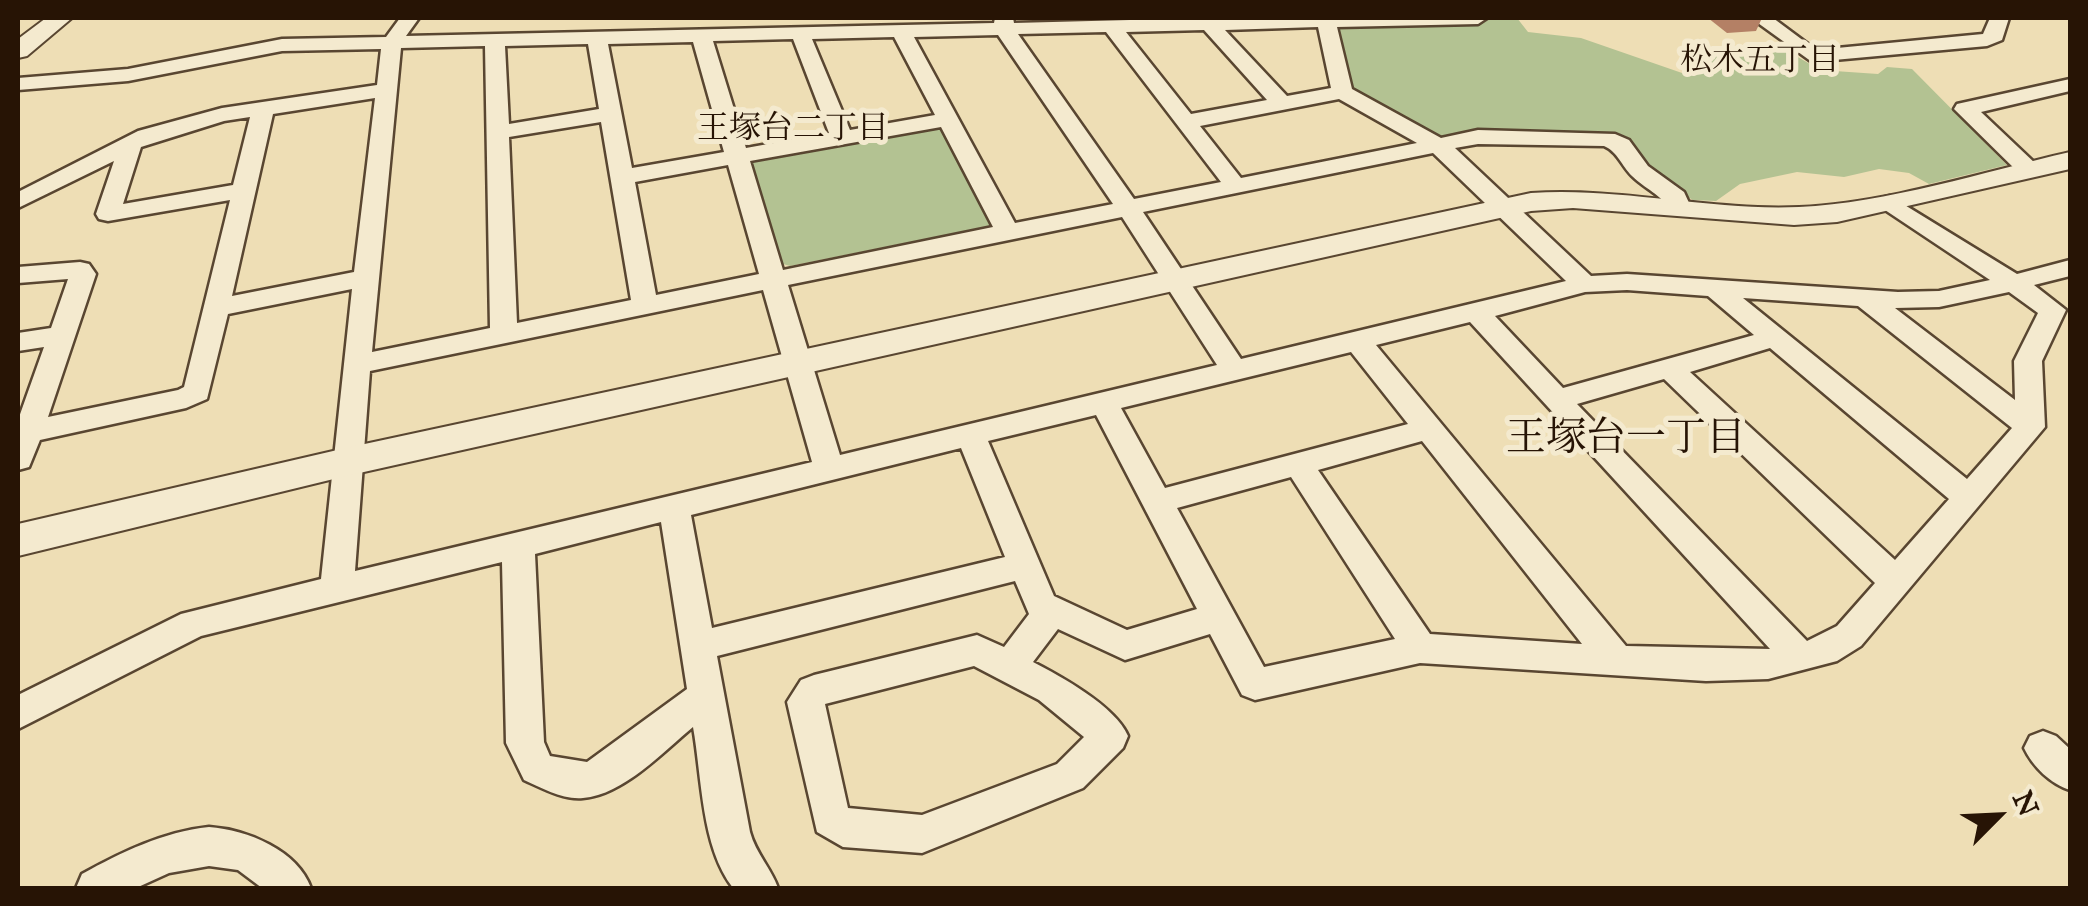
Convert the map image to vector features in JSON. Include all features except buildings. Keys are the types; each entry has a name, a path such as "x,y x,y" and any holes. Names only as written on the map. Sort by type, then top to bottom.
{"street":[{"path":"18,50 60,18"},
{"path":"336,589 346,462 392,43 408,18"},
{"path":"18,84 128,75 265,47 901,31 1004,23 1111,26 1478,18"},
{"path":"1762,19 1788,18"},
{"path":"1762,19 1812,56 1988,40 1995,36 2000,18"},
{"path":"1326,20 1342,92"},
{"path":"1004,23 1234,370"},
{"path":"1208,23 1282,104"},
{"path":"1111,26 1235,184"},
{"path":"901,31 1007,230"},
{"path":"800,33 842,138"},
{"path":"701,35 828,470"},
{"path":"596,38 645,304"},
{"path":"495,40 504,334"},
{"path":"2028,170 1965,108 2070,85"},
{"path":"18,201 131,144 208,118 387,90"},
{"path":"1186,122 1342,92 1438,145 1585,284"},
{"path":"28,432 186,398 196,392 262,109"},
{"path":"498,132 610,114"},
{"path":"622,177 948,118"},
{"path":"358,364 1478,136 1607,139 1620,145 1646,177 1676,198 1678,205"},
{"path":"131,144 108,214 242,191"},
{"path":"18,540 346,462 1503,208 1573,199 1794,216 1838,214 2070,162"},
{"path":"1104,403 1256,684 1420,648 1617,661 1781,666 1834,647 1849,636 2030,427 2028,361 2053,310 1890,204"},
{"path":"18,713 193,624 1585,284 1626,282 1867,300 1939,299 2070,268"},
{"path":"18,276 53,270 80,270 83,274 18,459"},
{"path":"216,308 367,278"},
{"path":"1717,290 1967,498"},
{"path":"1867,300 2030,427"},
{"path":"1476,312 1801,658"},
{"path":"18,342 62,334"},
{"path":"1557,400 1774,338"},
{"path":"1358,342 1617,661"},
{"path":"1669,368 1896,582"},
{"path":"1157,502 1430,429"},
{"path":"971,436 1041,606 1125,644 1219,617"},
{"path":"1298,464 1420,648"},
{"path":"674,508 730,832 740,864 758,888"},
{"path":"518,546 525,743 537,768 560,777 588,780 706,696"},
{"path":"700,646 1024,566"},
{"path":"1008,666 1052,610"},
{"path":"977,650 1008,666 1052,689 1110,736 1070,776 922,834 843,828 831,819 805,702 814,691 977,650"},
{"path":"96,888 154,860 218,846 246,853 291,888"}],"green space":[{"path":"1517,18 1528,32 1581,38 1682,73 1698,67 1706,54 1724,50 1786,50 1820,70 1878,74 1887,67 1912,69 2007,165 1929,184 1909,173 1879,169 1844,177 1797,172 1740,184 1716,201 1693,200 1650,175 1622,142 1434,137 1351,94 1332,24"},
{"path":"935,125 944,129 992,221 990,226 790,266 783,264 749,163 753,158"}],"district":[{"name":"松木五丁目","path":"1760,62"},
{"name":"王塚台二丁目","path":"793,130"},
{"name":"王塚台一丁目","path":"1626,440"}]}
